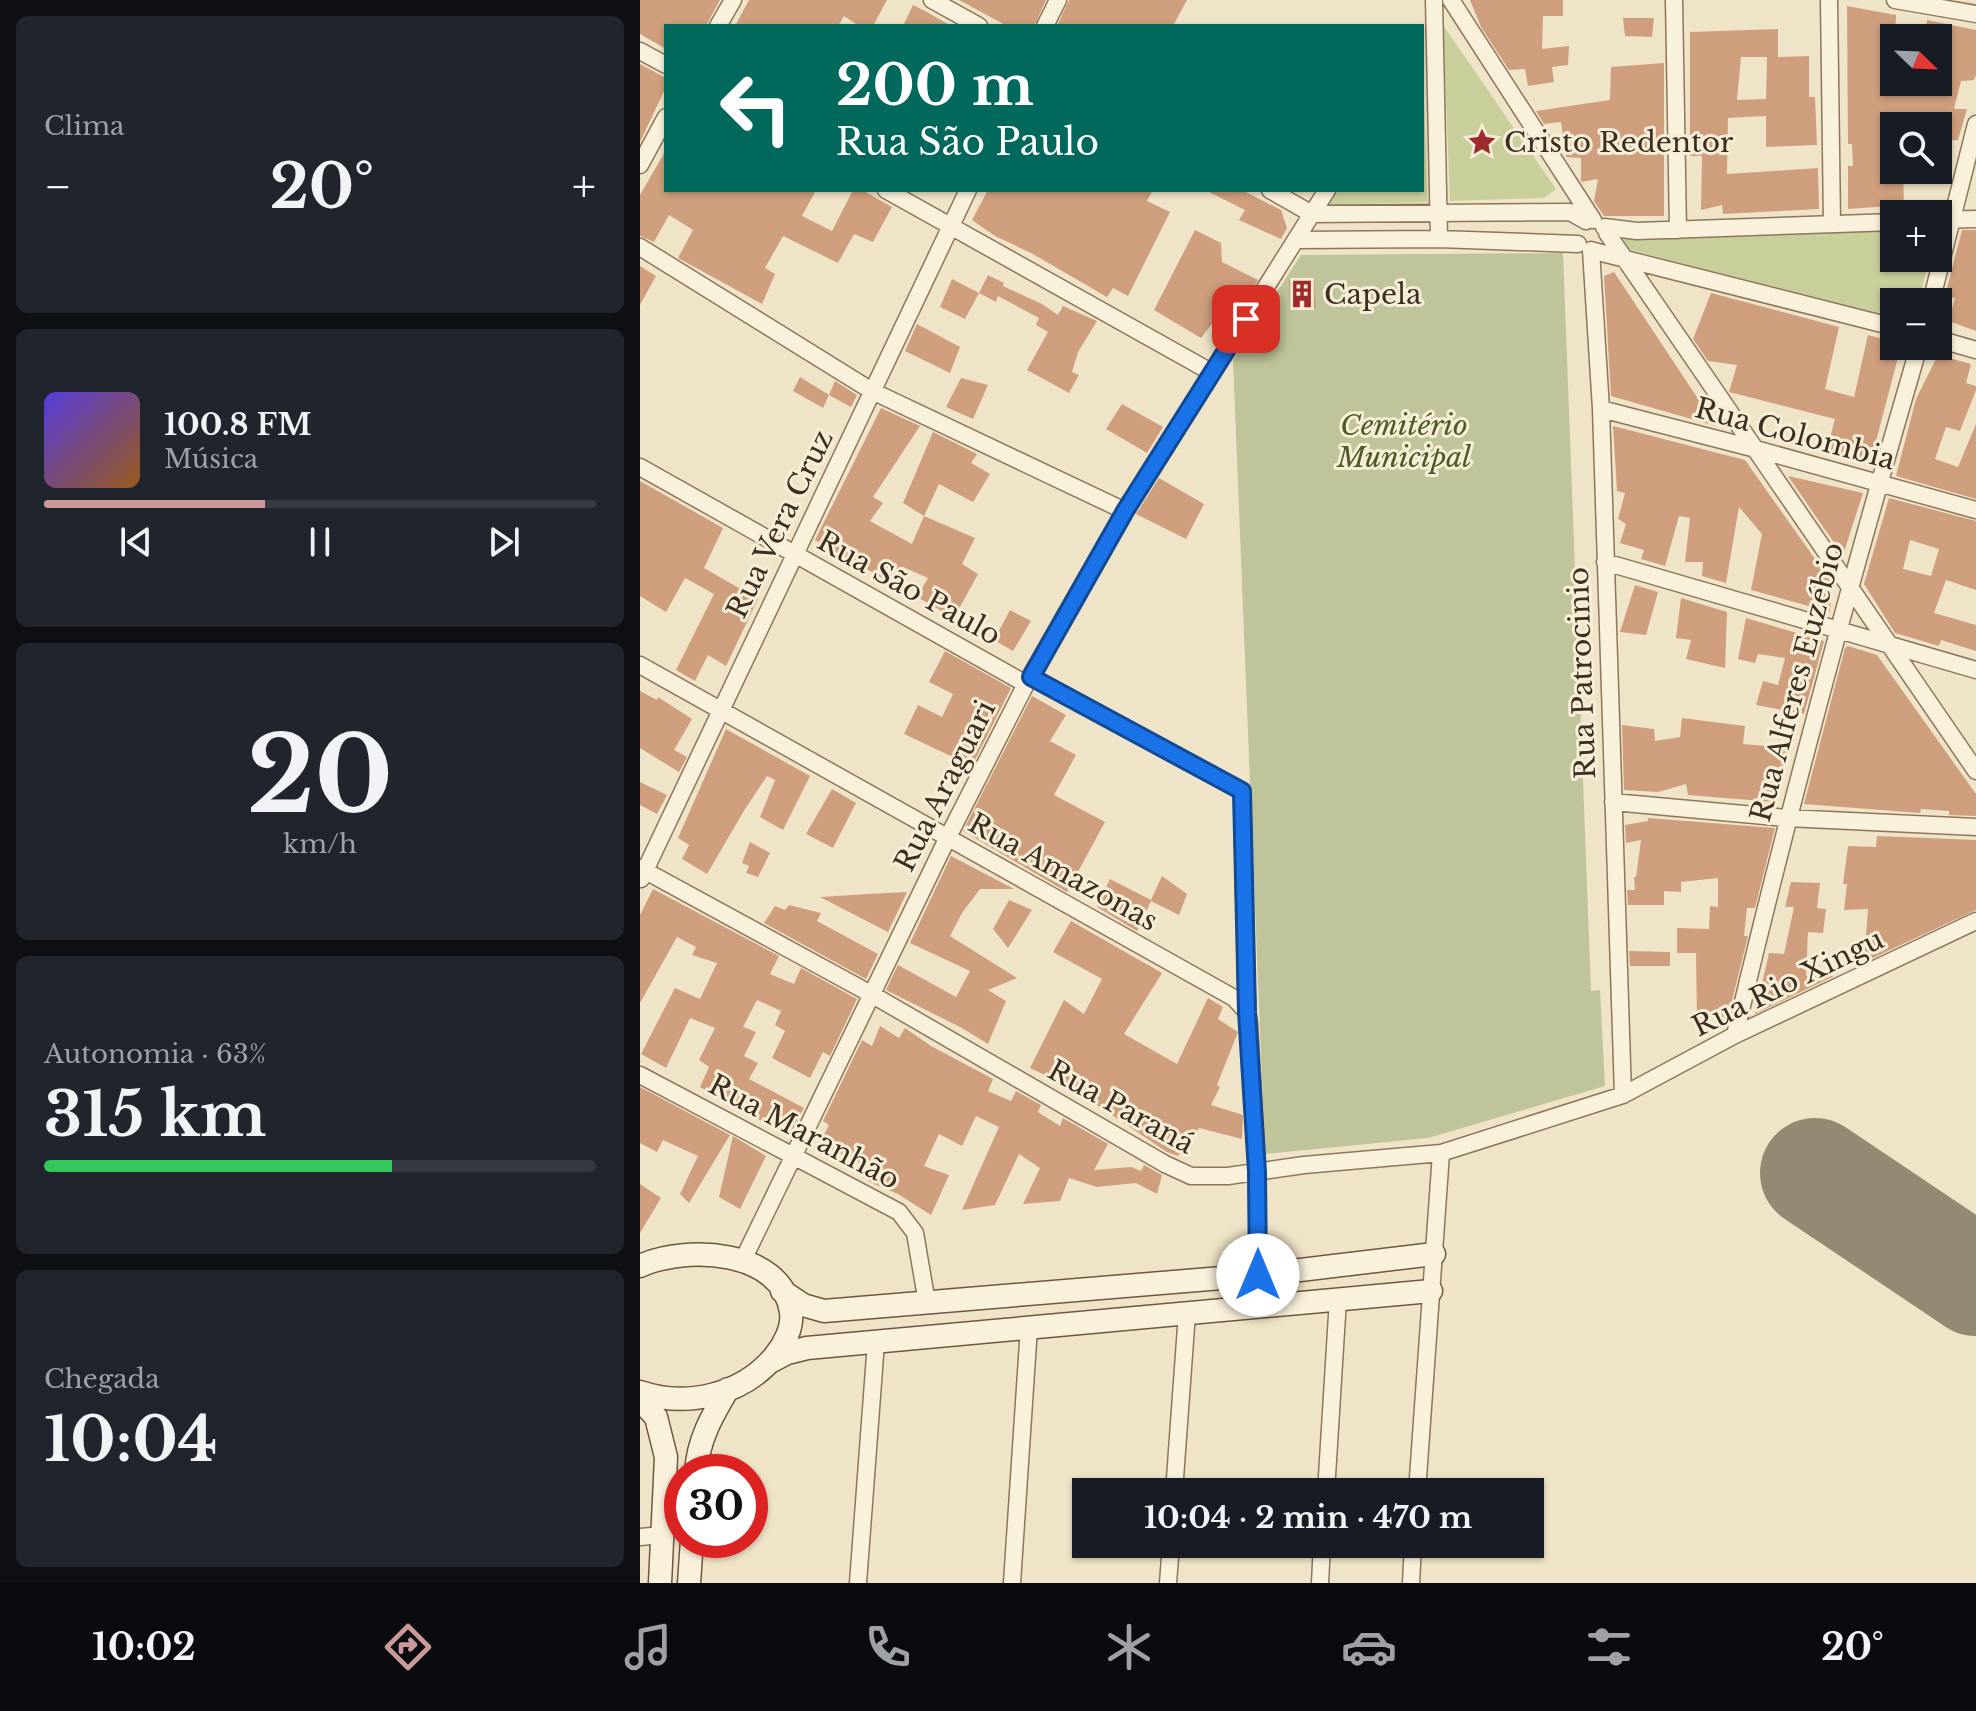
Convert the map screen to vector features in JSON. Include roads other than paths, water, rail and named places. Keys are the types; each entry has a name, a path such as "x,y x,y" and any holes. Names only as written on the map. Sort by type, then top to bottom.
{"street":[{"path":"719,24 733,0"},
{"path":"932,0 975,24"},
{"path":"1046,24 1058,0"},
{"path":"1451,0 1597,225 1628,261 1635,276 1752,448 1976,771"},
{"path":"1674,0 1678,230"},
{"path":"1829,0 1832,224"},
{"path":"1895,0 1976,14"},
{"path":"1424,32 1435,7"},
{"path":"1435,7 1439,239"},
{"path":"640,51 664,64"},
{"path":"640,165 664,121"},
{"path":"1951,200 1976,124"},
{"path":"890,192 1211,372"},
{"name":"Rua Vera Cruz","path":"642,873 967,192"},
{"path":"1274,192 1312,214 1570,212 1597,225 1637,231 1880,222"},
{"name":"Rua Araguari","path":"743,1260 948,837 1028,680 1125,511 1326,192"},
{"path":"1952,219 1976,219"},
{"path":"1588,249 1603,246 1597,225"},
{"path":"1588,249 1577,231 1597,225"},
{"path":"1297,240 1439,239 1588,249 1880,324"},
{"path":"640,247 872,391 1125,511"},
{"name":"Rua Patrocinio","path":"1588,249 1601,409 1623,1095"},
{"path":"1952,343 1976,350"},
{"name":"Rua Alferes Euzébio","path":"1735,1035 1787,818 1849,585 1915,360"},
{"name":"Rua Colombia","path":"1601,409 1976,510"},
{"name":"Rua São Paulo","path":"640,467 1028,680 1242,791 1247,1012"},
{"path":"1605,562 1976,670"},
{"name":"Rua Amazonas","path":"640,665 1234,998 1247,1012"},
{"path":"1613,802 1787,818 1976,827"},
{"name":"Rua Paraná","path":"642,873 871,994 1191,1176 1441,1153 1623,1095"},
{"name":"Rua Rio Xingu","path":"1623,1095 1735,1035 1976,921"},
{"path":"1247,1012 1257,1172 1258,1306"},
{"name":"Rua Maranhão","path":"640,1075 899,1212 915,1233 927,1303"},
{"path":"1418,1478 1441,1153"},
{"path":"782,1291 803,1305 824,1311 1258,1275 1434,1254"},
{"path":"640,1392 658,1398 704,1397 749,1381 780,1349 790,1326 791,1311 772,1278 743,1260 699,1255 641,1265"},
{"path":"770,1362 787,1353 807,1348 1431,1291"},
{"path":"1327,1478 1338,1299"},
{"path":"1175,1478 1187,1313"},
{"path":"1012,1583 1029,1327"},
{"path":"858,1583 876,1342"},
{"path":"697,1454 708,1424 728,1389"},
{"path":"640,1400 656,1417 666,1457 651,1536 660,1583"},
{"path":"689,1583 691,1558"},
{"path":"1168,1583 1170,1558"},
{"path":"1320,1583 1321,1558"},
{"path":"1411,1583 1412,1558"}],"place":[{"name":"Cristo Redentor","path":"1482,142"},
{"name":"Capela","path":"1302,294"}],"park label":[{"name":"Cemitério Municipal","path":"1404,441"}]}
